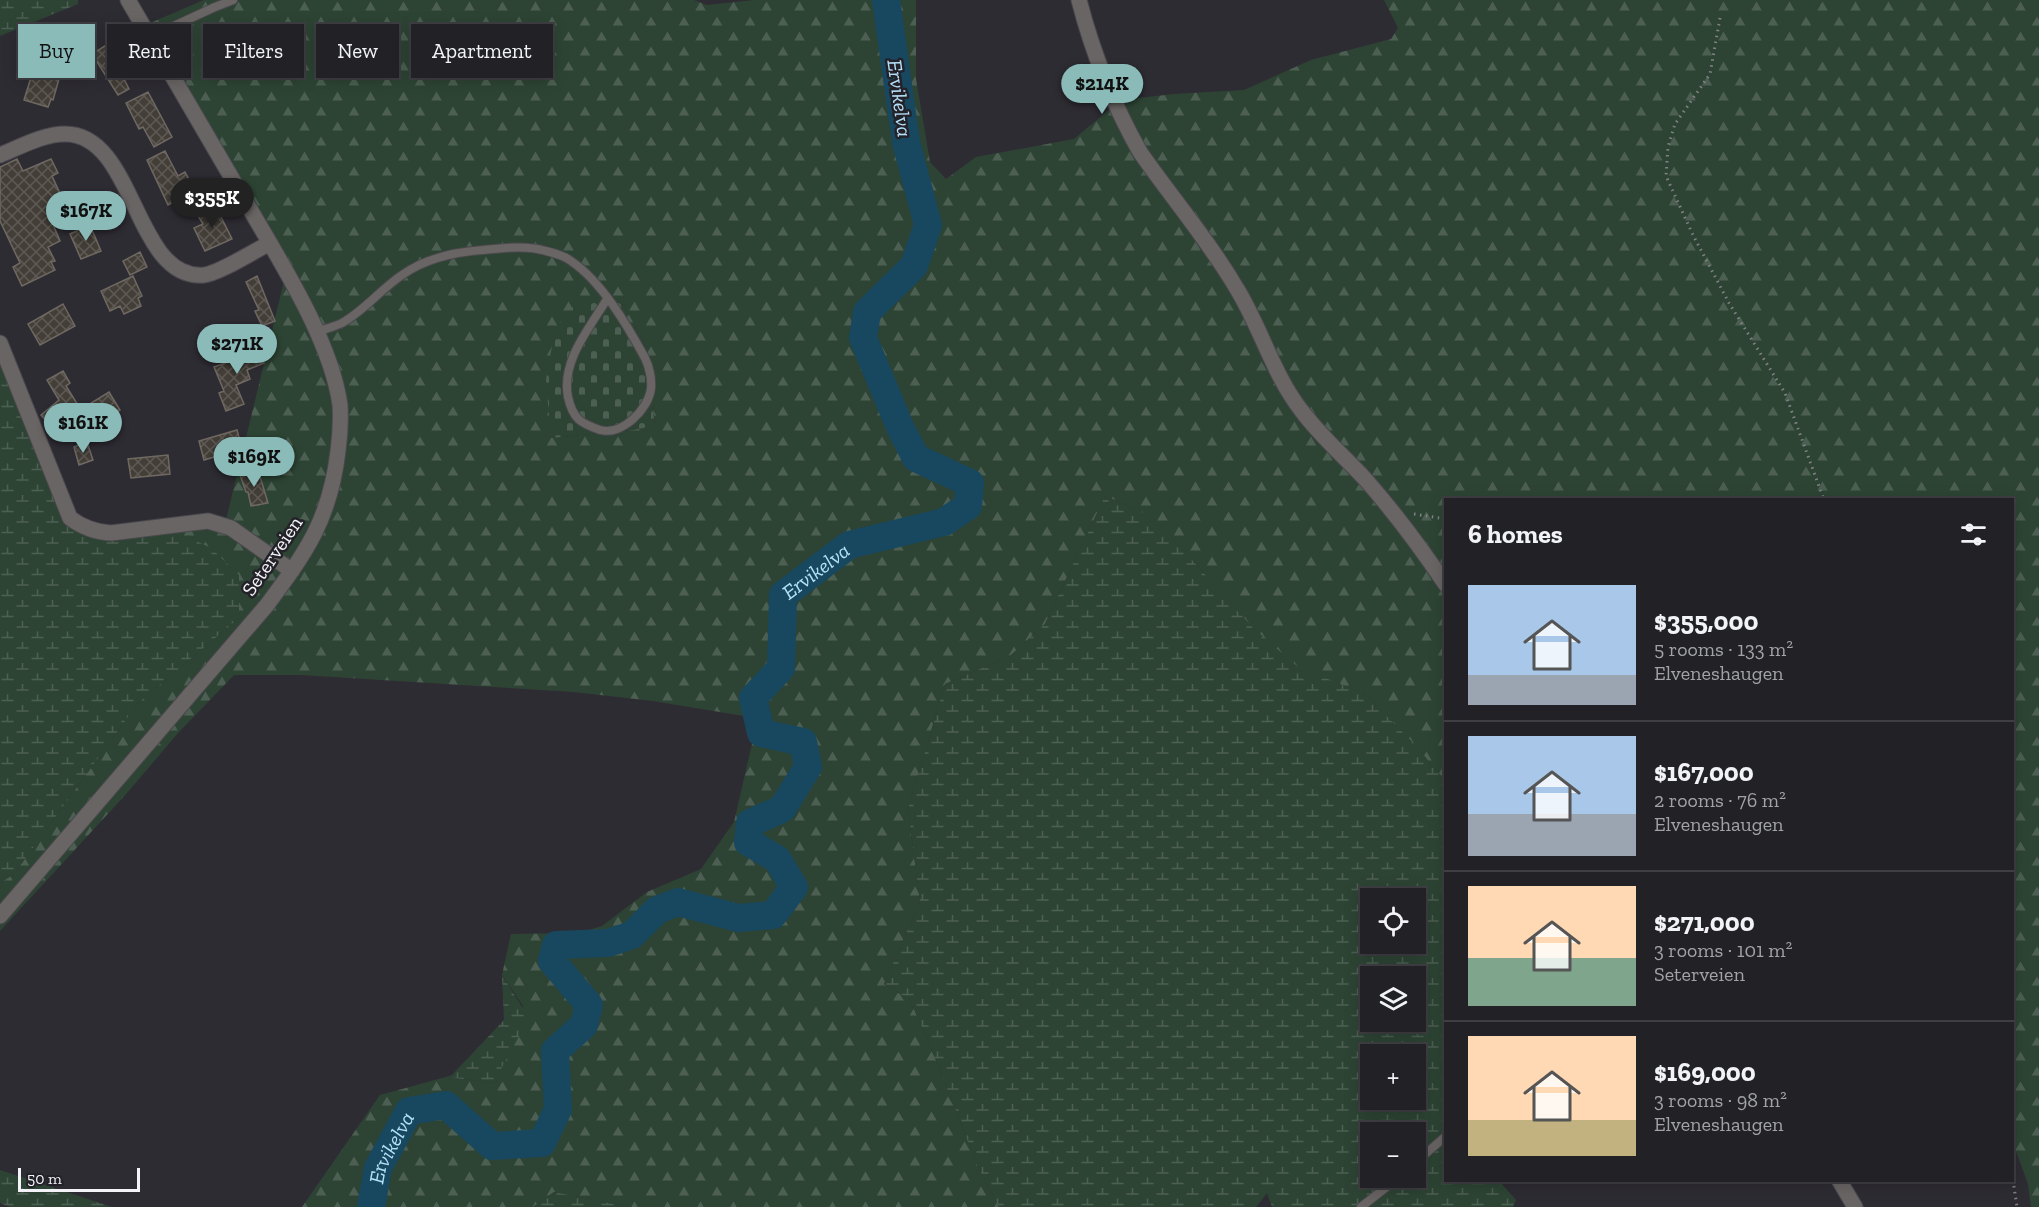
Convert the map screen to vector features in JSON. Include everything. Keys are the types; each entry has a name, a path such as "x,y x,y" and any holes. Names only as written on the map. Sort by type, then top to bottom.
{"street":[{"name":"Seterveien","path":"128,0 142,24"},
{"path":"1079,0 1103,78 1140,152 1238,290 1299,409 1391,510 1420,546 1444,582"},
{"name":"Seterveien","path":"0,916 244,631 292,571 316,533 328,502 336,469 340,406 327,357 287,273 174,78"},
{"path":"0,155 56,135 77,135 93,142 109,159 165,259 180,272 206,275 270,243"},
{"path":"0,343 70,518 82,527 111,533 207,521 220,524 244,536 292,571"},
{"path":"1840,1182 1855,1207"}],"lane":[{"path":"177,24 233,0"},
{"path":"316,332 342,323 402,274 432,258 518,247 544,250 570,260 592,280 608,299 632,334 648,364 651,389 641,411 626,426 605,431 585,425 572,414 567,394 567,372 575,352 608,299"},
{"path":"1426,1153 1444,1138"},
{"path":"1361,1207 1385,1188"}],"path":[{"path":"1720,18 1710,74 1675,124 1668,147 1666,176 1693,236 1729,303 1785,393 1823,498"},
{"path":"1391,510 1444,519"},
{"path":"2013,1182 2018,1207"}],"green space":[{"path":"0,0 78,0 78,4 29,24 18,24 18,29 0,36"},
{"path":"204,0 694,0 707,5 754,0 916,0 916,79 930,162 946,179 976,157 1074,139 1121,100 1244,90 1311,60 1391,39 1398,28 1384,0 2039,0 2039,1207 2031,1207 2028,1184 2014,1146 2014,498 1444,498 1444,780 1415,745 1365,694 1298,668 1252,627 1168,533 1148,514 1105,496 1045,624 1010,656 945,684 908,809 920,902 884,984 910,1000 978,1167 999,1207 630,1207 554,1192 533,1207 302,1207 380,1095 446,1077 496,1083 523,1006 502,975 511,934 579,933 602,926 647,892 701,869 734,822 752,744 750,723 744,716 653,701 574,692 301,675 234,675 178,733 127,793 0,931 0,883 14,874 138,703 239,618 161,530 225,524 286,273 180,78 191,78 191,24 150,23","holes":["604,297 624,305 644,343 655,425 632,430 551,438"]},
{"path":"604,297 624,305 644,343 655,426 551,438 546,380 555,329 576,303"},
{"path":"0,349 67,518 112,535 161,530 188,537 211,548 239,575 239,618 138,703 14,874 0,883"},
{"path":"1105,496 1148,514 1168,533 1252,627 1298,667 1365,694 1415,745 1444,780 1444,1182 1500,1182 1516,1200 1513,1207 1272,1207 1267,1193 1256,1207 999,1207 978,1167 910,1000 884,984 920,902 908,809 945,684 1010,656 1045,624"},
{"path":"502,975 529,1018 502,1067 496,1083 446,1077 452,1075 504,1020"},
{"path":"0,1170 112,1207 10,1207 0,1203"},
{"path":"554,1192 630,1207 533,1207"}],"building":[{"path":"107,45 107,78 95,59 95,52"},
{"path":"31,78 59,79 53,100 51,99 48,107 24,100"},
{"path":"107,78 124,78 129,89 118,95"},
{"path":"148,92 172,137 154,147 143,127 139,129 126,103"},
{"path":"165,151 178,176 185,172 195,191 168,205 147,160"},
{"path":"17,159 23,171 51,159 58,173 52,176 63,200 59,202 63,210 49,215 60,241 48,247 55,261 51,262 55,270 22,286 13,267 20,263 0,221 0,167"},
{"path":"215,205 232,239 205,251 194,228 203,224 197,214"},
{"path":"90,225 101,251 81,259 70,234"},
{"path":"140,252 147,267 130,275 123,261"},
{"path":"133,276 142,296 138,298 141,306 124,314 120,306 110,311 101,291"},
{"path":"257,276 275,321 262,326 255,311 259,310 246,282"},
{"path":"63,304 75,326 40,345 28,324"},
{"path":"256,345 264,363 247,370 250,379 236,385 244,404 226,411 219,393 224,391 214,367 225,363 223,359"},
{"path":"63,371 70,383 66,386 78,405 53,428 41,415 59,400 47,380"},
{"path":"109,392 120,410 86,431 75,413"},
{"path":"237,430 242,449 204,460 199,441"},
{"path":"87,442 93,460 79,465 74,447"},
{"path":"168,455 170,474 131,478 128,459"},
{"path":"258,470 268,503 251,506 248,492 246,492 240,475"}],"waterway":[{"name":"Ervikelva","path":"371,1207 378,1168 409,1111 446,1105 492,1146 542,1143 558,1109 555,1051 584,1025 589,1005 552,961 556,945 608,943 632,935 657,910 678,902 738,918 773,915 794,887 777,859 748,842 750,823 782,809 808,767 803,742 761,733 753,698 781,668 783,595 849,545 944,522 968,506 970,483 916,458 900,427 863,338 867,312 914,266 928,225 906,142 886,0"}]}
